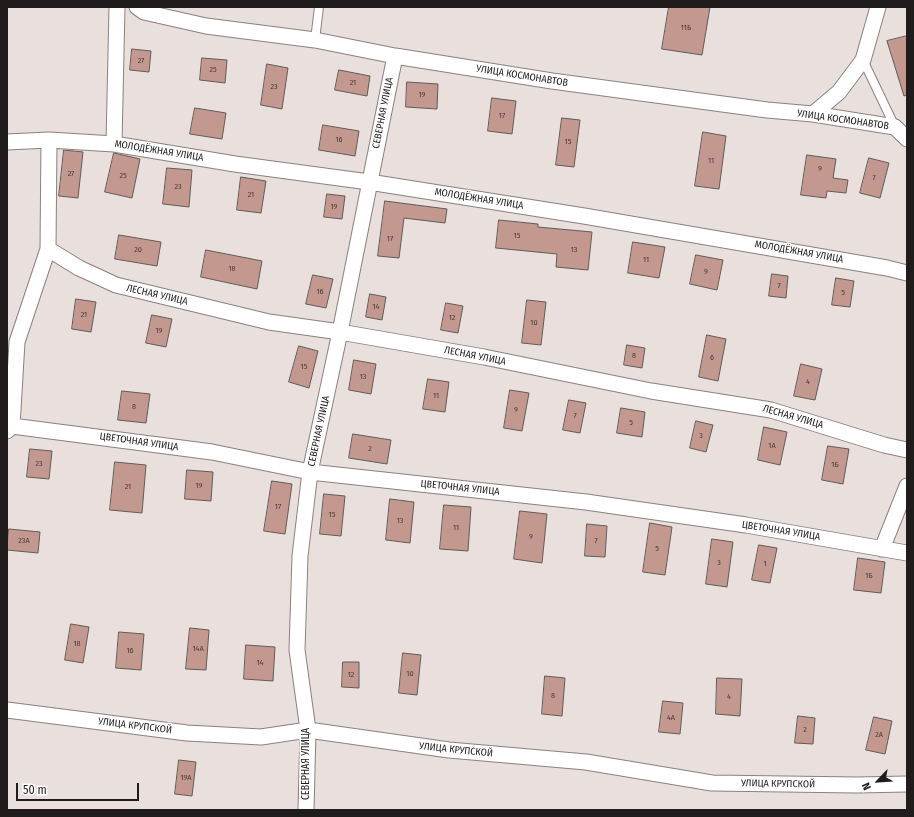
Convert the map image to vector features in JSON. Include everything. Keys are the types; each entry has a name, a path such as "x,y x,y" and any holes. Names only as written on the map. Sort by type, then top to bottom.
{"street":[{"path":"114,144 117,7"},
{"name":"УЛИЦА КОСМОНАВТОВ","path":"137,7 144,12 206,26 315,40 395,56 560,82 813,114 895,127 907,139"},
{"path":"813,114 839,92 864,60 878,7"},
{"name":"СЕВЕРНАЯ УЛИЦА","path":"306,810 308,730 296,650 300,556 310,472 340,332 395,56"},
{"path":"10,428 17,342 48,249 49,140"},
{"name":"МОЛОДЁЖНАЯ УЛИЦА","path":"7,142 49,140 114,144 235,164 369,182 584,216 740,242 887,268 907,273"},
{"name":"ЛЕСНАЯ УЛИЦА","path":"48,249 80,268 116,285 269,322 340,332 484,358 651,391 771,410 884,445 907,450"},
{"name":"ЦВЕТОЧНАЯ УЛИЦА","path":"10,428 212,452 310,472 586,502 746,526 907,553"},
{"path":"882,549 907,486"},
{"name":"УЛИЦА КРУПСКОЙ","path":"7,710 187,733 261,737 308,730 449,750 586,762 712,783 857,785 907,784"}],"lane":[{"path":"315,40 319,7"},
{"path":"864,60 895,127"}],"building":[{"path":"669,7 710,7 702,55 662,49"},
{"path":"907,36 907,95 904,96 887,41"},
{"path":"132,49 151,51 149,72 130,70"},
{"path":"202,58 227,60 225,83 200,80"},
{"path":"267,64 288,68 282,109 261,105"},
{"path":"339,70 370,76 367,96 335,90"},
{"path":"407,82 438,84 437,109 406,107"},
{"path":"492,98 516,101 512,134 488,131"},
{"path":"195,108 226,113 222,139 190,134"},
{"path":"562,118 580,120 574,167 556,165"},
{"path":"323,125 359,131 355,156 319,150"},
{"path":"703,132 726,136 719,189 695,186"},
{"path":"64,150 83,152 78,198 59,196"},
{"path":"114,153 140,159 132,198 105,192"},
{"path":"807,155 836,159 833,178 848,180 846,193 827,191 826,198 801,195"},
{"path":"869,158 889,163 880,198 860,193"},
{"path":"167,168 192,170 189,207 163,204"},
{"path":"241,177 266,181 261,213 237,210"},
{"path":"327,194 345,196 342,219 324,217"},
{"path":"385,201 447,209 445,223 404,218 399,258 378,256"},
{"path":"499,220 538,224 538,227 592,232 588,270 556,267 557,254 496,248"},
{"path":"119,235 161,242 157,266 115,259"},
{"path":"633,242 665,247 659,278 628,273"},
{"path":"206,250 262,261 257,289 201,277"},
{"path":"696,255 723,260 717,290 690,284"},
{"path":"772,274 788,276 786,298 769,296"},
{"path":"313,275 333,279 326,308 306,304"},
{"path":"836,278 854,281 850,307 832,305"},
{"path":"370,294 386,297 382,320 366,317"},
{"path":"76,299 96,302 91,332 72,329"},
{"path":"527,300 546,302 541,345 522,343"},
{"path":"446,303 463,306 458,333 441,330"},
{"path":"152,315 172,319 166,347 146,343"},
{"path":"707,335 726,339 718,381 699,377"},
{"path":"627,345 645,348 642,368 624,365"},
{"path":"299,346 318,351 309,388 289,382"},
{"path":"354,360 376,364 371,394 349,390"},
{"path":"801,364 822,369 815,400 794,396"},
{"path":"428,379 449,382 445,412 423,409"},
{"path":"510,390 529,393 522,431 504,428"},
{"path":"122,391 150,394 146,423 118,420"},
{"path":"569,400 586,403 580,433 563,430"},
{"path":"621,408 645,412 642,437 617,433"},
{"path":"696,421 713,425 706,452 690,448"},
{"path":"764,427 787,432 780,465 758,460"},
{"path":"353,434 391,440 387,464 349,458"},
{"path":"828,446 849,449 843,484 822,480"},
{"path":"30,449 52,451 49,479 27,477"},
{"path":"115,462 146,465 142,513 110,510"},
{"path":"187,470 213,472 211,501 185,499"},
{"path":"272,481 292,484 285,534 264,531"},
{"path":"324,494 345,496 341,536 320,534"},
{"path":"390,499 414,502 410,543 386,540"},
{"path":"444,505 471,507 468,551 440,549"},
{"path":"520,511 547,514 542,563 514,559"},
{"path":"650,523 672,527 665,575 643,572"},
{"path":"587,524 607,526 605,557 585,556"},
{"path":"9,529 40,532 38,553 7,550"},
{"path":"712,539 733,542 727,587 706,584"},
{"path":"759,545 777,548 770,583 752,580"},
{"path":"858,558 885,562 881,593 854,590"},
{"path":"71,624 89,627 83,663 65,660"},
{"path":"190,628 209,630 206,670 186,669"},
{"path":"119,632 144,634 141,670 116,668"},
{"path":"246,645 275,647 273,681 244,679"},
{"path":"403,653 421,655 417,695 399,693"},
{"path":"343,662 359,662 359,688 342,687"},
{"path":"545,676 565,678 562,716 542,714"},
{"path":"717,678 742,679 740,716 716,714"},
{"path":"663,701 683,703 680,734 659,732"},
{"path":"798,716 815,718 813,744 795,743"},
{"path":"874,717 892,721 885,754 866,750"},
{"path":"179,760 196,762 192,796 175,794"}]}
